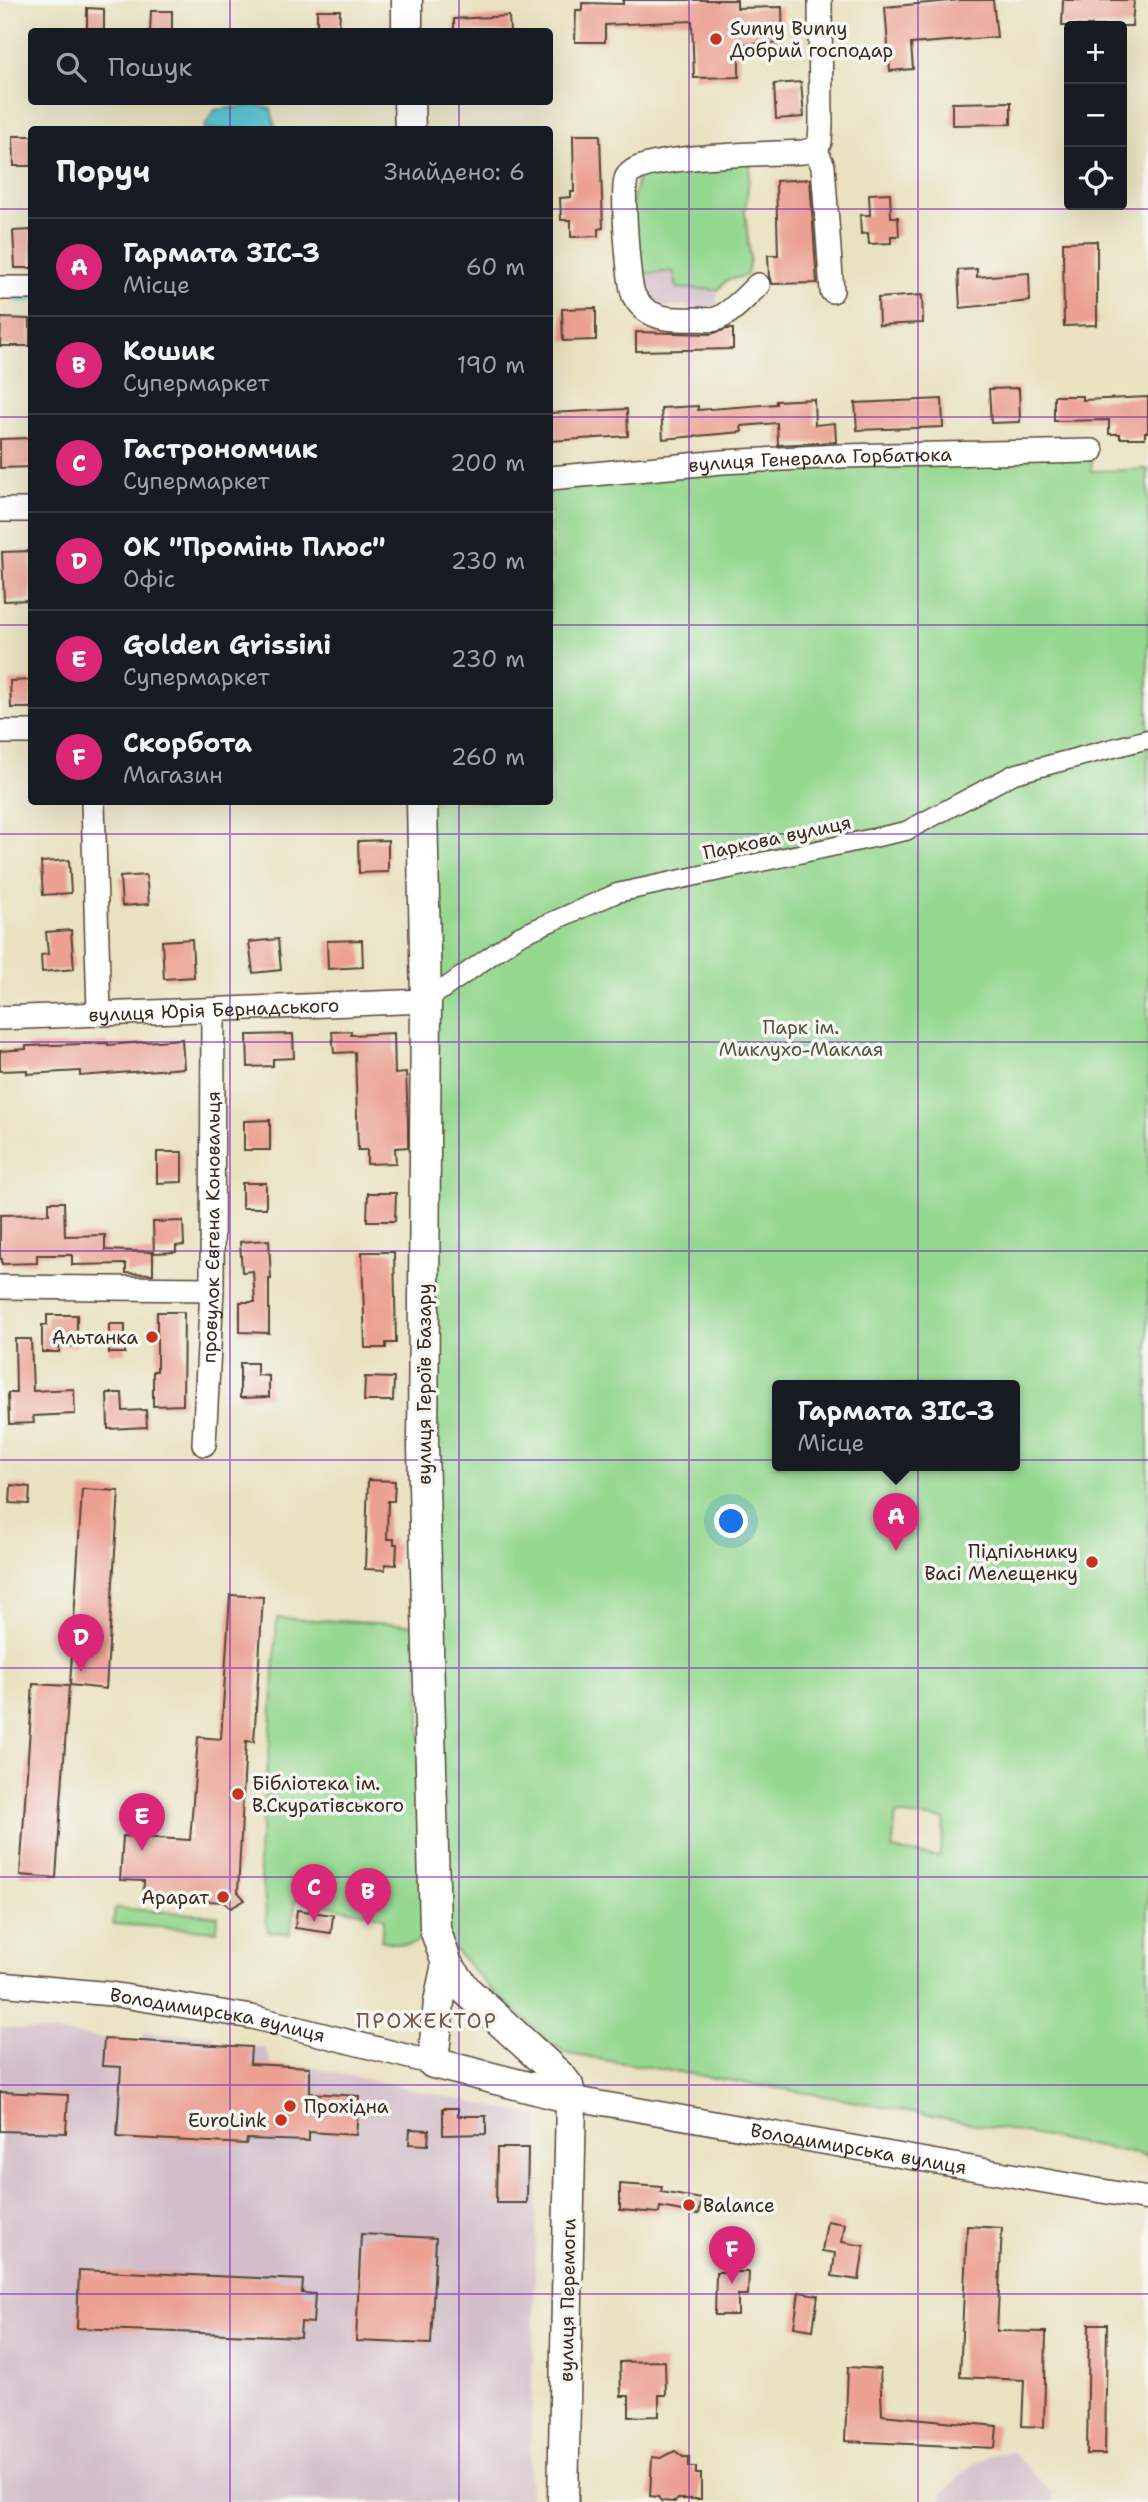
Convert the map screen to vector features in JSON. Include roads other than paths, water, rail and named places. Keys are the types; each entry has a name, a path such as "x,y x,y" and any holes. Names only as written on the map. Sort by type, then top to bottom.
{"street":[{"path":"407,0 407,28"},
{"path":"758,285 716,319 675,320 655,317 634,295 624,200 626,178 635,170 654,164 803,152 818,147 821,124 820,0"},
{"path":"409,105 410,126"},
{"path":"815,149 823,166 832,291"},
{"path":"0,288 28,288"},
{"name":"вулиця Генерала Горбатюка","path":"553,478 722,462 840,456 1092,452"},
{"path":"0,510 28,510"},
{"path":"0,732 28,732"},
{"name":"Паркова вулиця","path":"426,1001 519,936 617,893 906,831 1014,774 1148,739"},
{"path":"93,805 99,1013"},
{"name":"вулиця Героїв Базару","path":"422,805 426,1001 424,1487 435,1930 447,1964"},
{"name":"вулиця Юрія Бернадського","path":"0,1018 426,1001"},
{"name":"провулок Євгена Коновальця","path":"204,1444 212,1289 213,1010"},
{"path":"0,1287 212,1289"},
{"path":"447,1964 467,1991 561,2077 568,2086 571,2098 433,2063 439,2002 447,1964"},
{"name":"Володимирська вулиця","path":"0,1984 111,1994 252,2017 433,2063"},
{"name":"Володимирська вулиця","path":"571,2098 1148,2199"},
{"name":"вулиця Перемоги","path":"563,2502 571,2098"}],"water":[{"path":"257,105 271,109 275,126 205,126 215,110"}],"waterway":[{"path":"17,300 28,300"}],"place":[{"name":"Sunny Bunny Добрий господар","path":"716,39"},
{"name":"Альтанка","path":"152,1337"},
{"name":"Гармата ЗІС-3","path":"896,1551"},
{"name":"Підпільнику Васі Мелещенку","path":"1092,1562"},
{"name":"ОК \"Промінь Плюс\"","path":"81,1672"},
{"name":"Бібліотека ім. В.Скуратівського","path":"238,1794"},
{"name":"Golden Grissini","path":"142,1851"},
{"name":"Арарат","path":"223,1897"},
{"name":"Гастрономчик","path":"314,1922"},
{"name":"Кошик","path":"368,1926"},
{"name":"Прохідна","path":"290,2106"},
{"name":"EuroLink","path":"281,2120"},
{"name":"Balance","path":"689,2205"},
{"name":"Скорбота","path":"732,2284"}],"district":[{"name":"ПРОЖЕКТОР","path":"427,2021"}],"park label":[{"name":"Парк ім. Миклухо-Маклая","path":"801,1038"}]}
